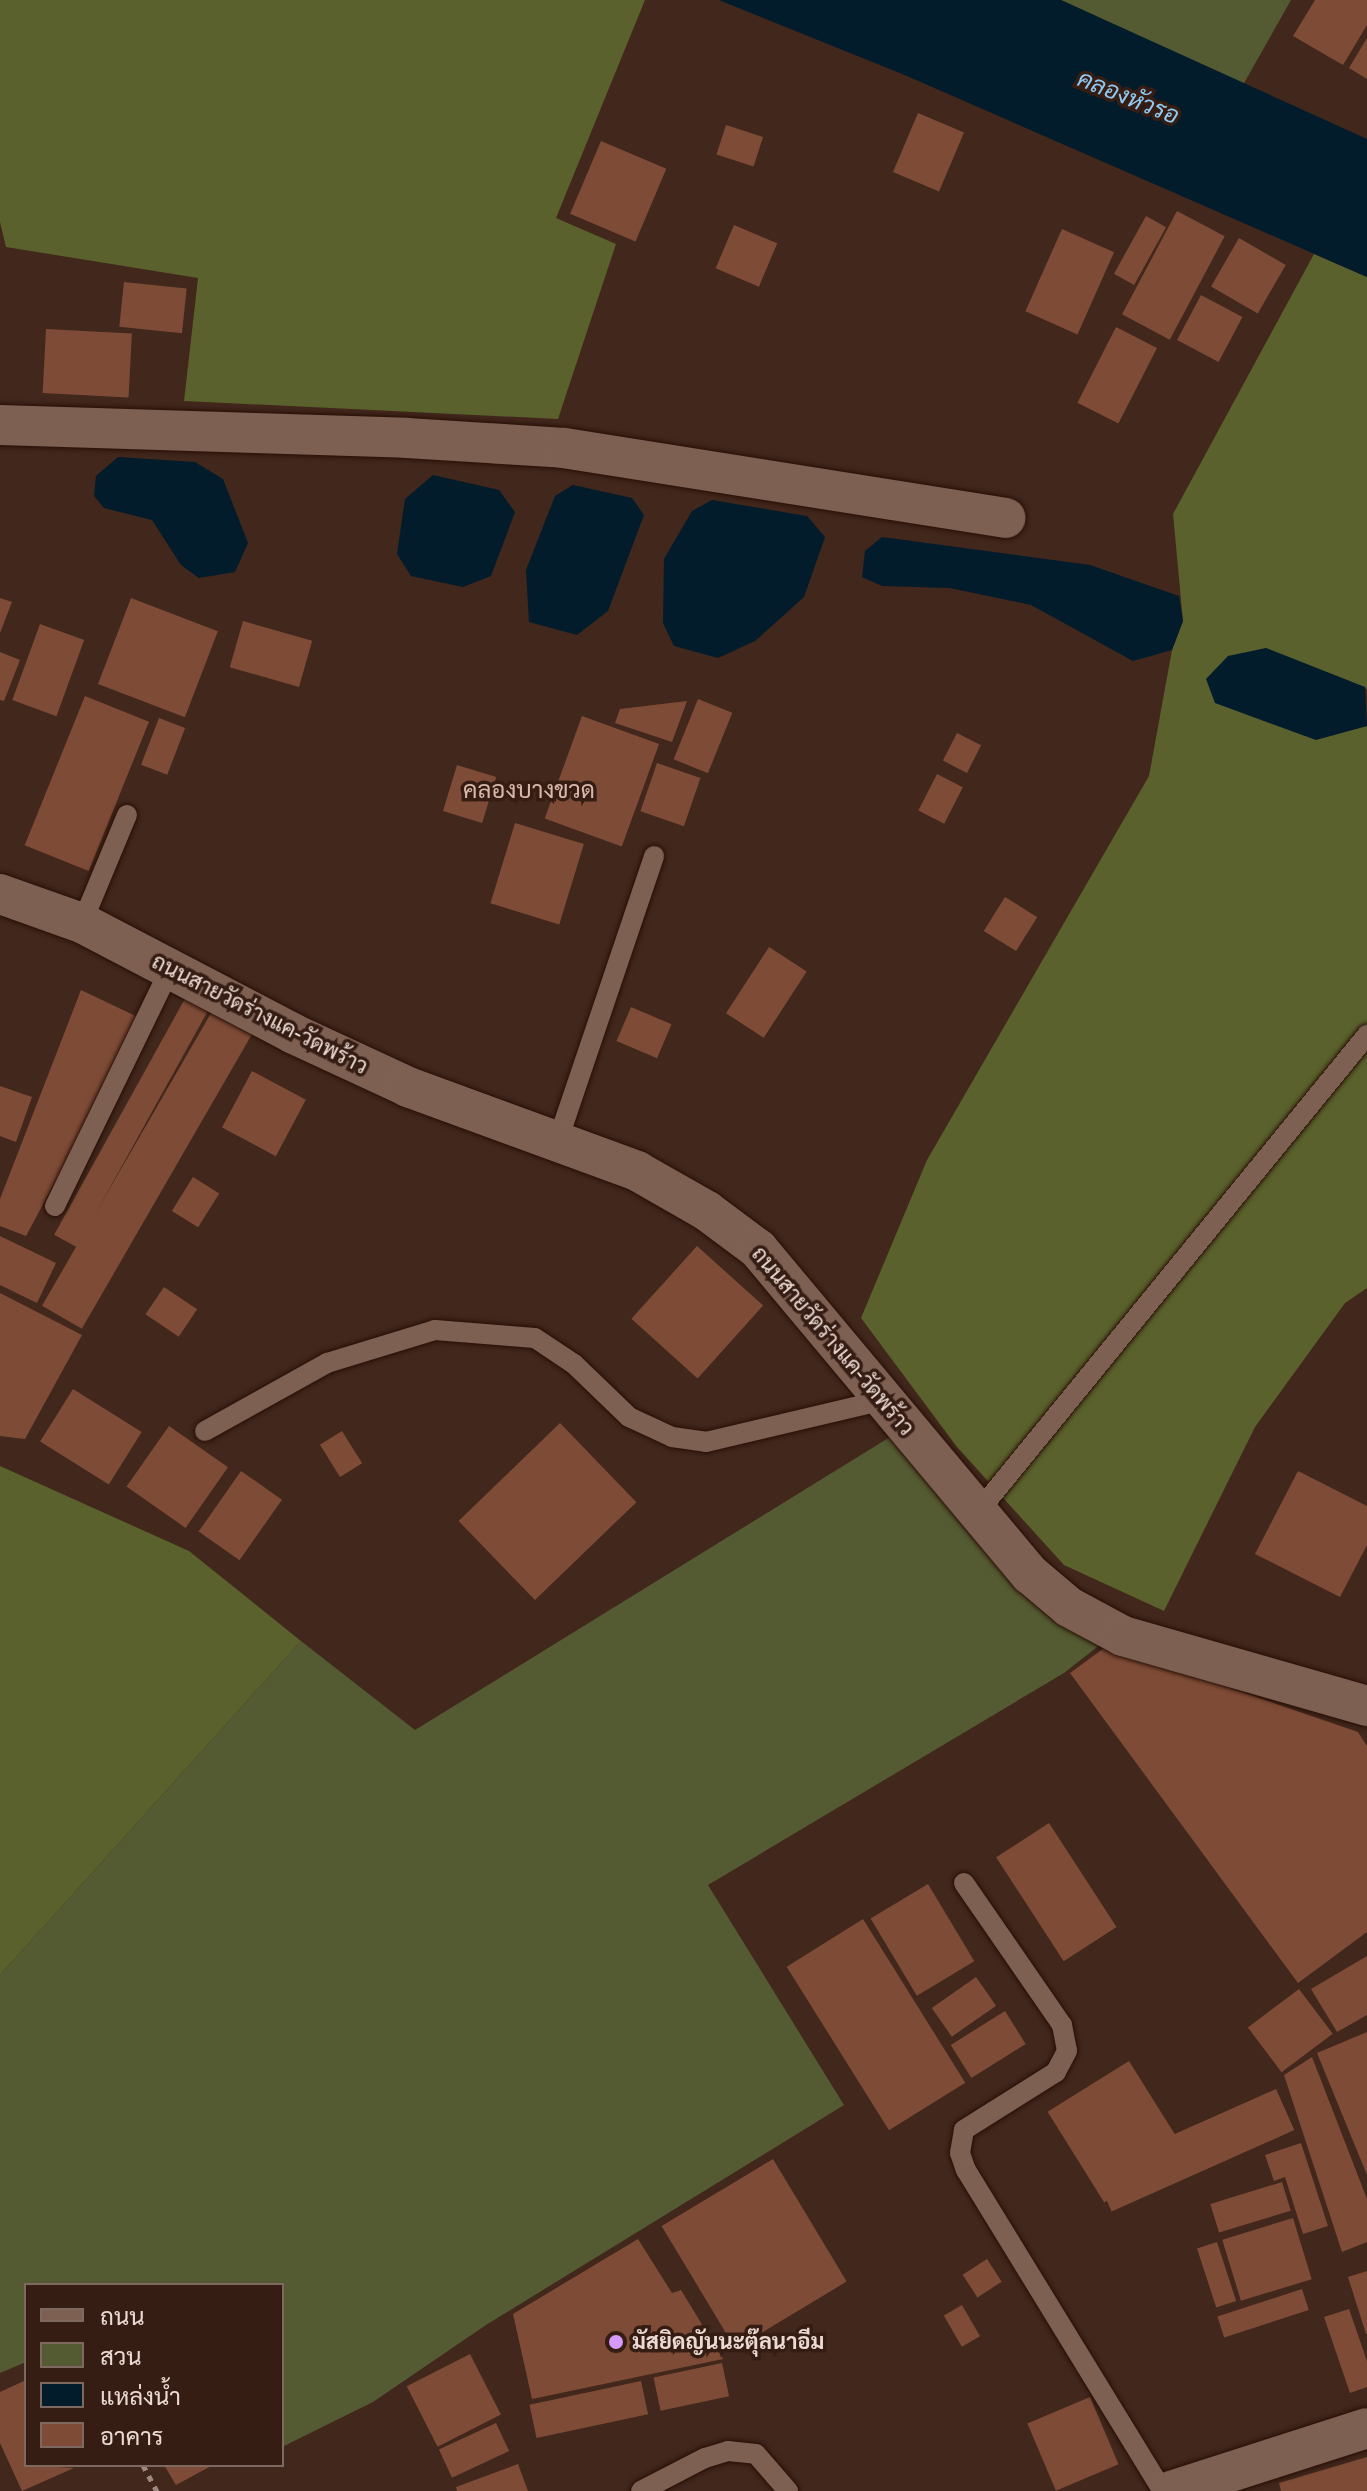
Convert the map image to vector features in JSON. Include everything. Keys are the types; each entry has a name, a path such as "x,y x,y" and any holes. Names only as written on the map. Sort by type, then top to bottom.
{"street":[{"path":"0,425 407,438 564,448 1005,518"},
{"name":"ถนนสายวัดร่างแค-วัดพร้าว","path":"0,894 82,923 294,1034 408,1087 637,1171 707,1211 758,1249 1030,1574 1069,1607 1123,1636 1367,1706"},
{"path":"1171,2491 1367,2428"}],"lane":[{"path":"82,923 127,815"},
{"path":"557,1143 654,856"},
{"path":"55,1206 170,969"},
{"path":"978,1512 1367,1035"},
{"path":"205,1431 327,1363 435,1330 535,1338 574,1364 629,1417 672,1437 706,1442 884,1400"},
{"path":"964,1883 1062,2025 1067,2051 1056,2072 964,2130 960,2153 966,2170 1163,2491"},
{"path":"641,2491 705,2458 728,2451 756,2454 788,2491"}],"path":[{"path":"144,2467 157,2491"}],"green space":[{"path":"0,0 645,0 556,218 616,244 558,419 184,401 198,278 6,247 0,222"},
{"path":"1061,0 1291,0 1243,85"},
{"path":"1314,254 1367,277 1367,690 1365,687 1316,739 1367,726 1367,1288 1345,1303 1255,1427 1164,1611 1064,1565 957,1447 861,1318 927,1160 1149,776 1172,650 1183,621 1173,514"},
{"path":"890,1437 1101,1644 1064,1673 708,1885 844,2105 486,2325 373,2402 284,2446 284,2283 24,2283 24,2363 0,2373 0,1975 301,1641 415,1730"},
{"path":"0,1466 189,1551 301,1641 0,1975"}],"water":[{"name":"คลองหัวรอ","path":"719,0 1061,0 1367,139 1367,277 907,76"},
{"path":"118,457 195,462 223,479 248,543 235,572 199,578 181,565 152,520 104,508 94,496 96,476"},
{"path":"433,475 499,490 515,512 491,576 463,587 411,576 397,554 405,499"},
{"path":"573,485 632,498 644,515 608,611 577,635 529,622 526,570 555,496"},
{"path":"712,500 807,516 825,537 804,597 755,641 718,658 674,646 663,623 664,559 692,511"},
{"path":"882,537 1090,565 1179,596 1183,621 1172,650 1133,661 1031,605 950,588 882,586 862,577 865,551"},
{"path":"1266,648 1365,687 1367,726 1316,740 1215,703 1206,679 1228,656"}],"building":[{"path":"1315,0 1367,0 1367,25 1343,65 1293,36"},
{"path":"1367,38 1367,79 1349,68"},
{"path":"918,113 964,133 939,191 893,172"},
{"path":"726,125 763,137 754,167 716,154"},
{"path":"601,141 666,169 635,241 570,214"},
{"path":"1177,211 1225,236 1170,340 1122,314"},
{"path":"1146,216 1166,227 1134,285 1114,274"},
{"path":"734,225 777,243 759,287 716,268"},
{"path":"1062,229 1114,252 1077,334 1025,311"},
{"path":"1239,238 1286,265 1258,313 1211,286"},
{"path":"124,282 187,289 182,333 119,327"},
{"path":"1201,295 1242,317 1219,362 1177,340"},
{"path":"1116,327 1157,348 1118,424 1077,403"},
{"path":"46,329 132,334 129,397 43,393"},
{"path":"0,598 12,602 0,633"},
{"path":"131,598 218,631 185,717 98,684"},
{"path":"243,621 312,641 299,687 230,667"},
{"path":"40,624 84,640 56,716 12,700"},
{"path":"0,652 20,660 4,701 0,700"},
{"path":"85,696 149,722 89,871 25,845"},
{"path":"698,699 732,713 708,773 674,759"},
{"path":"687,701 672,742 615,723 620,709"},
{"path":"582,716 659,744 622,846 545,818"},
{"path":"159,718 185,728 167,775 141,765"},
{"path":"957,733 981,745 967,773 943,761"},
{"path":"657,763 700,778 684,826 640,811"},
{"path":"457,765 496,777 482,823 443,811"},
{"path":"937,774 963,787 944,824 918,811"},
{"path":"515,823 584,844 559,924 490,903"},
{"path":"1005,897 1037,917 1016,951 984,931"},
{"path":"769,947 807,972 764,1038 726,1013"},
{"path":"81,990 142,1019 26,1236 0,1226 0,1199"},
{"path":"187,995 210,1008 77,1247 54,1235"},
{"path":"218,1001 258,1024 82,1329 42,1306"},
{"path":"631,1007 672,1024 657,1058 617,1041"},
{"path":"252,1071 306,1100 276,1156 222,1128"},
{"path":"0,1086 32,1097 16,1142 0,1136"},
{"path":"193,1177 219,1193 198,1227 172,1211"},
{"path":"0,1236 56,1263 37,1303 0,1285"},
{"path":"697,1246 763,1306 698,1378 631,1319"},
{"path":"164,1287 197,1309 179,1337 146,1314"},
{"path":"0,1293 82,1335 25,1439 0,1436"},
{"path":"73,1389 142,1432 109,1485 40,1442"},
{"path":"560,1423 636,1502 535,1600 459,1521"},
{"path":"169,1426 228,1467 186,1528 127,1487"},
{"path":"342,1431 362,1463 340,1477 320,1445"},
{"path":"241,1471 282,1500 240,1560 199,1532"},
{"path":"1298,1471 1367,1506 1367,1545 1340,1597 1255,1554"},
{"path":"1107,1646 1358,1732 1367,1746 1367,1932 1298,1983 1070,1673"},
{"path":"1049,1823 1117,1927 1064,1961 996,1857"},
{"path":"928,1884 974,1961 917,1996 871,1919"},
{"path":"863,1919 965,2083 889,2130 787,1967"},
{"path":"1367,1956 1367,2015 1337,2032 1311,1989"},
{"path":"976,1977 996,2006 952,2037 932,2008"},
{"path":"1299,1989 1333,2034 1282,2072 1248,2028"},
{"path":"1005,2011 1026,2044 971,2078 951,2045"},
{"path":"1367,2032 1367,2175 1317,2053"},
{"path":"1312,2057 1367,2199 1367,2242 1342,2252 1284,2075"},
{"path":"1129,2061 1186,2152 1104,2203 1048,2112"},
{"path":"1276,2089 1294,2130 1112,2211 1093,2170"},
{"path":"1301,2143 1328,2226 1303,2234 1285,2177 1274,2181 1265,2155"},
{"path":"773,2159 847,2282 735,2349 662,2226"},
{"path":"1282,2182 1291,2211 1219,2233 1210,2204"},
{"path":"1293,2218 1312,2279 1241,2301 1222,2240"},
{"name":"มัสยิดญันนะตุ๊ลนาอีม","path":"638,2239 672,2293 681,2290 723,2359 532,2399 513,2314"},
{"path":"1217,2242 1236,2301 1216,2307 1197,2248"},
{"path":"987,2259 1002,2282 977,2297 963,2275"},
{"path":"1367,2271 1367,2334 1366,2334 1348,2277"},
{"path":"1302,2289 1309,2310 1224,2337 1217,2317"},
{"path":"962,2305 980,2336 962,2347 944,2316"},
{"path":"1349,2309 1367,2361 1367,2387 1350,2393 1324,2317"},
{"path":"470,2354 501,2415 438,2447 407,2386"},
{"path":"722,2363 729,2396 661,2411 654,2378"},
{"path":"24,2381 24,2467 74,2468 22,2491 0,2443 0,2392"},
{"path":"641,2381 648,2414 537,2438 529,2405"},
{"path":"1090,2397 1119,2464 1056,2491 1027,2424"},
{"path":"496,2423 509,2451 452,2478 439,2450"},
{"path":"1367,2457 1367,2491 1281,2491 1279,2483"},
{"path":"518,2464 528,2491 457,2491 456,2487"},
{"path":"165,2467 209,2467 176,2485"}],"place":[{"name":"มัสยิดญันนะตุ๊ลนาอีม","path":"616,2342"}],"district":[{"name":"คลองบางขวด","path":"529,791"}]}
